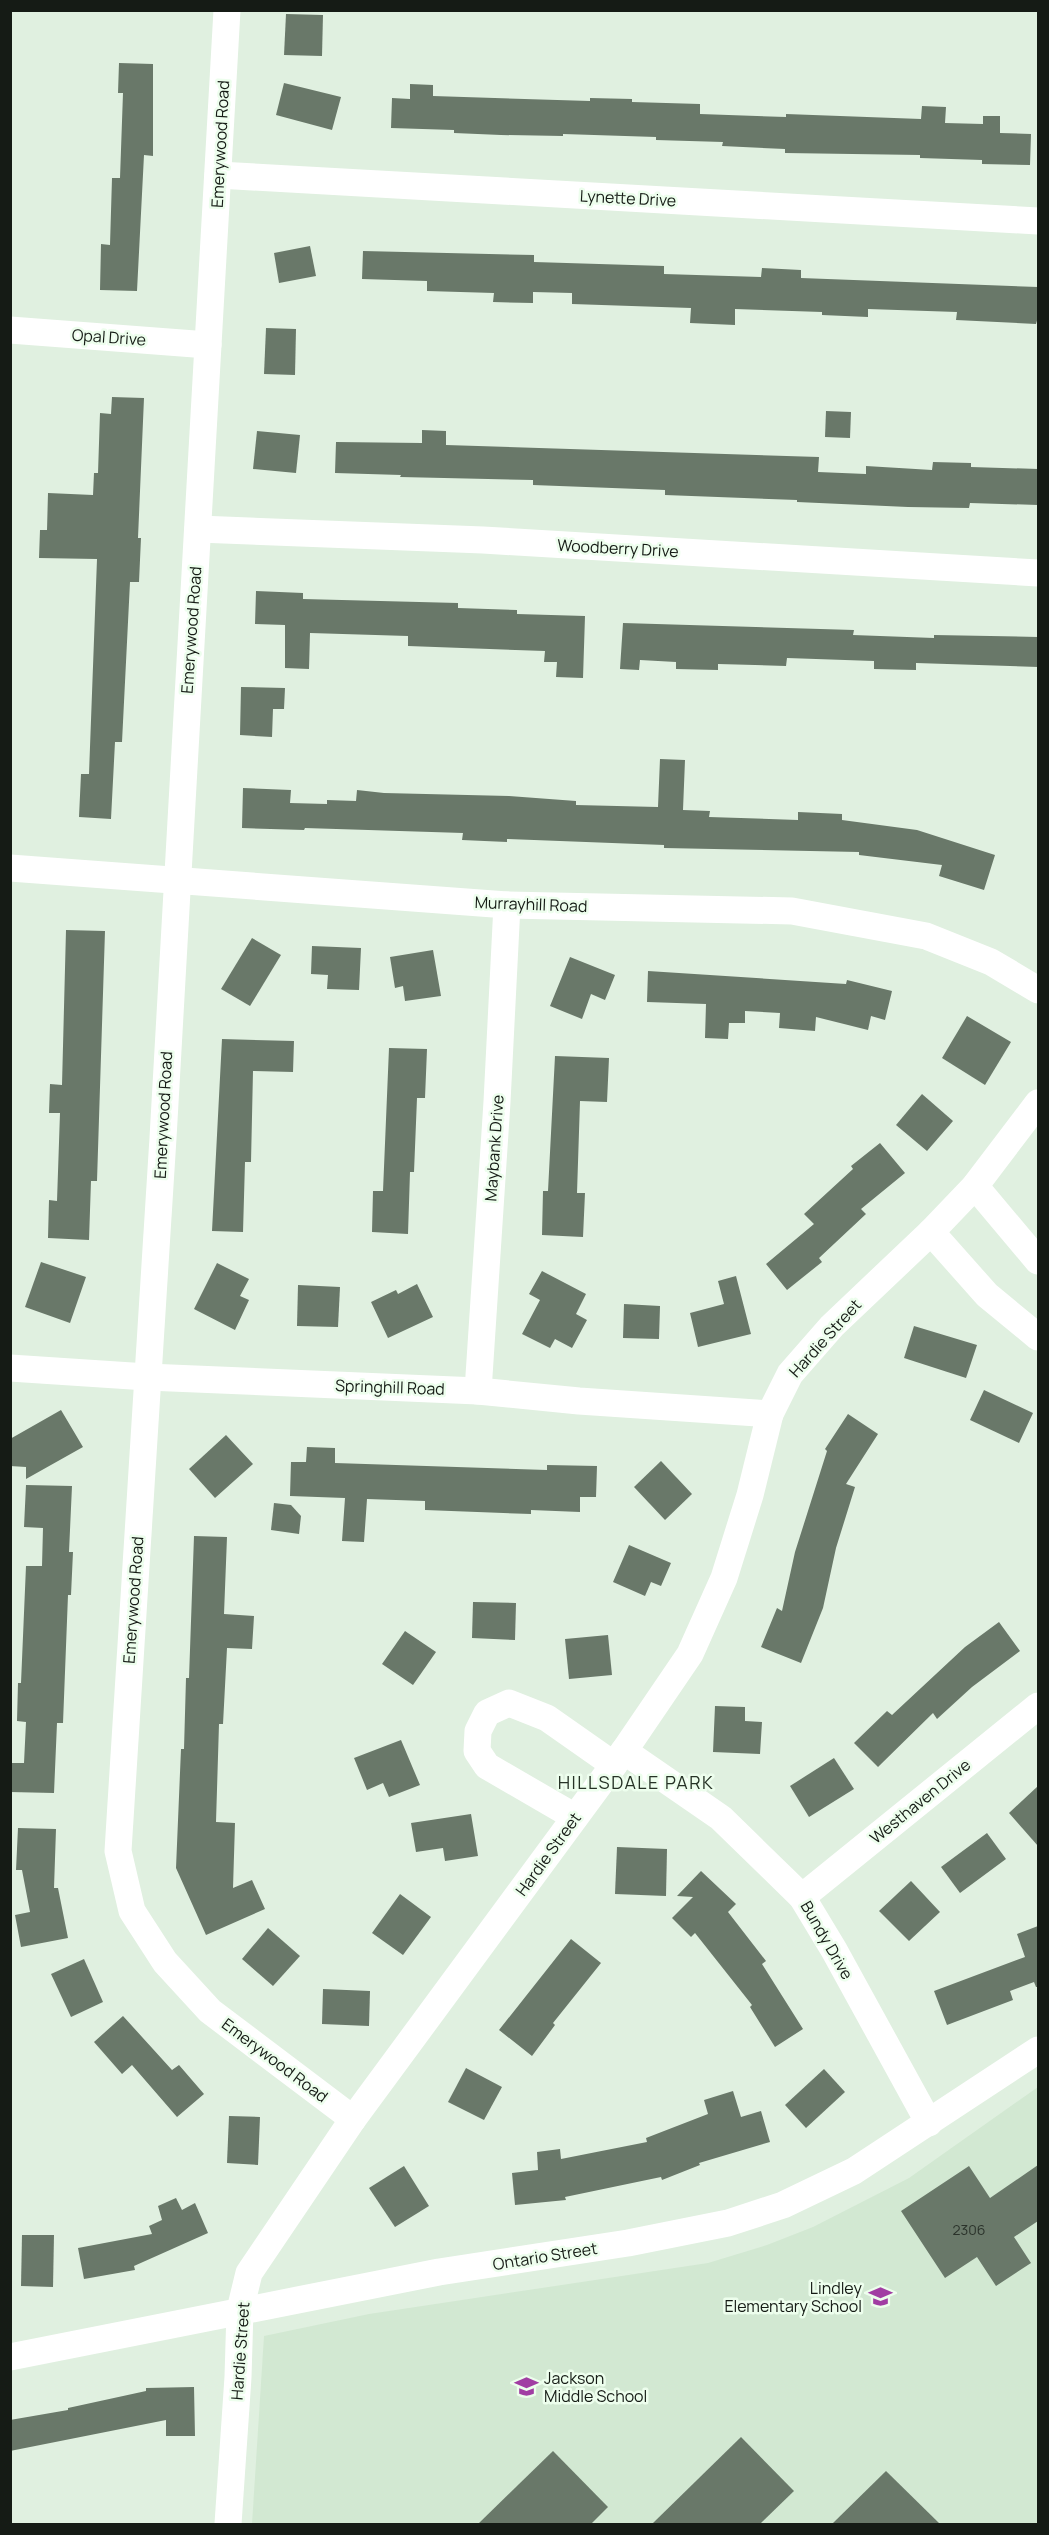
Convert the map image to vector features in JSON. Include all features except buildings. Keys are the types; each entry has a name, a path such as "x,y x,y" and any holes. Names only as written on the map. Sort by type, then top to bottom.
{"street":[{"name":"Emerywood Road","path":"226,10 163,1138 118,1851 132,1911 165,1962 210,2011 353,2119"},
{"name":"Lynette Drive","path":"218,175 1038,221"},
{"name":"Opal Drive","path":"10,330 208,345"},
{"name":"Woodberry Drive","path":"198,529 483,540 1038,573"},
{"name":"Murrayhill Road","path":"10,868 507,905 792,911 926,936 991,962 1038,990"},
{"name":"Maybank Drive","path":"478,1391 507,905"},
{"name":"Hardie Street","path":"228,2524 240,2310 249,2273 353,2119 619,1758 690,1654 724,1578 750,1495 770,1414 790,1374 832,1326 931,1232 975,1186 1038,1103"},
{"path":"975,1186 1038,1262"},
{"path":"931,1232 987,1295 1038,1337"},
{"name":"Springhill Road","path":"10,1368 147,1377 478,1391 579,1401 770,1414"},
{"name":"Bundy Drive","path":"575,1817 486,1766 477,1750 477,1741 478,1731 487,1713 509,1703 547,1718 721,1818 802,1897 834,1950 929,2123"},
{"name":"Westhaven Drive","path":"802,1897 1038,1706"},
{"name":"Ontario Street","path":"10,2357 439,2272 628,2243 728,2223 783,2205 839,2179 929,2123 1038,2050"}],"shaded area":[{"name":"Jackson Middle School","path":"1038,2087 1038,2524 252,2524 264,2336 369,2314 708,2263 767,2245 813,2227 909,2178"}],"place":[{"name":"Lindley Elementary School","path":"880,2297"},
{"name":"Jackson Middle School","path":"526,2387"}],"district":[{"name":"HILLSDALE PARK","path":"636,1782"}]}
